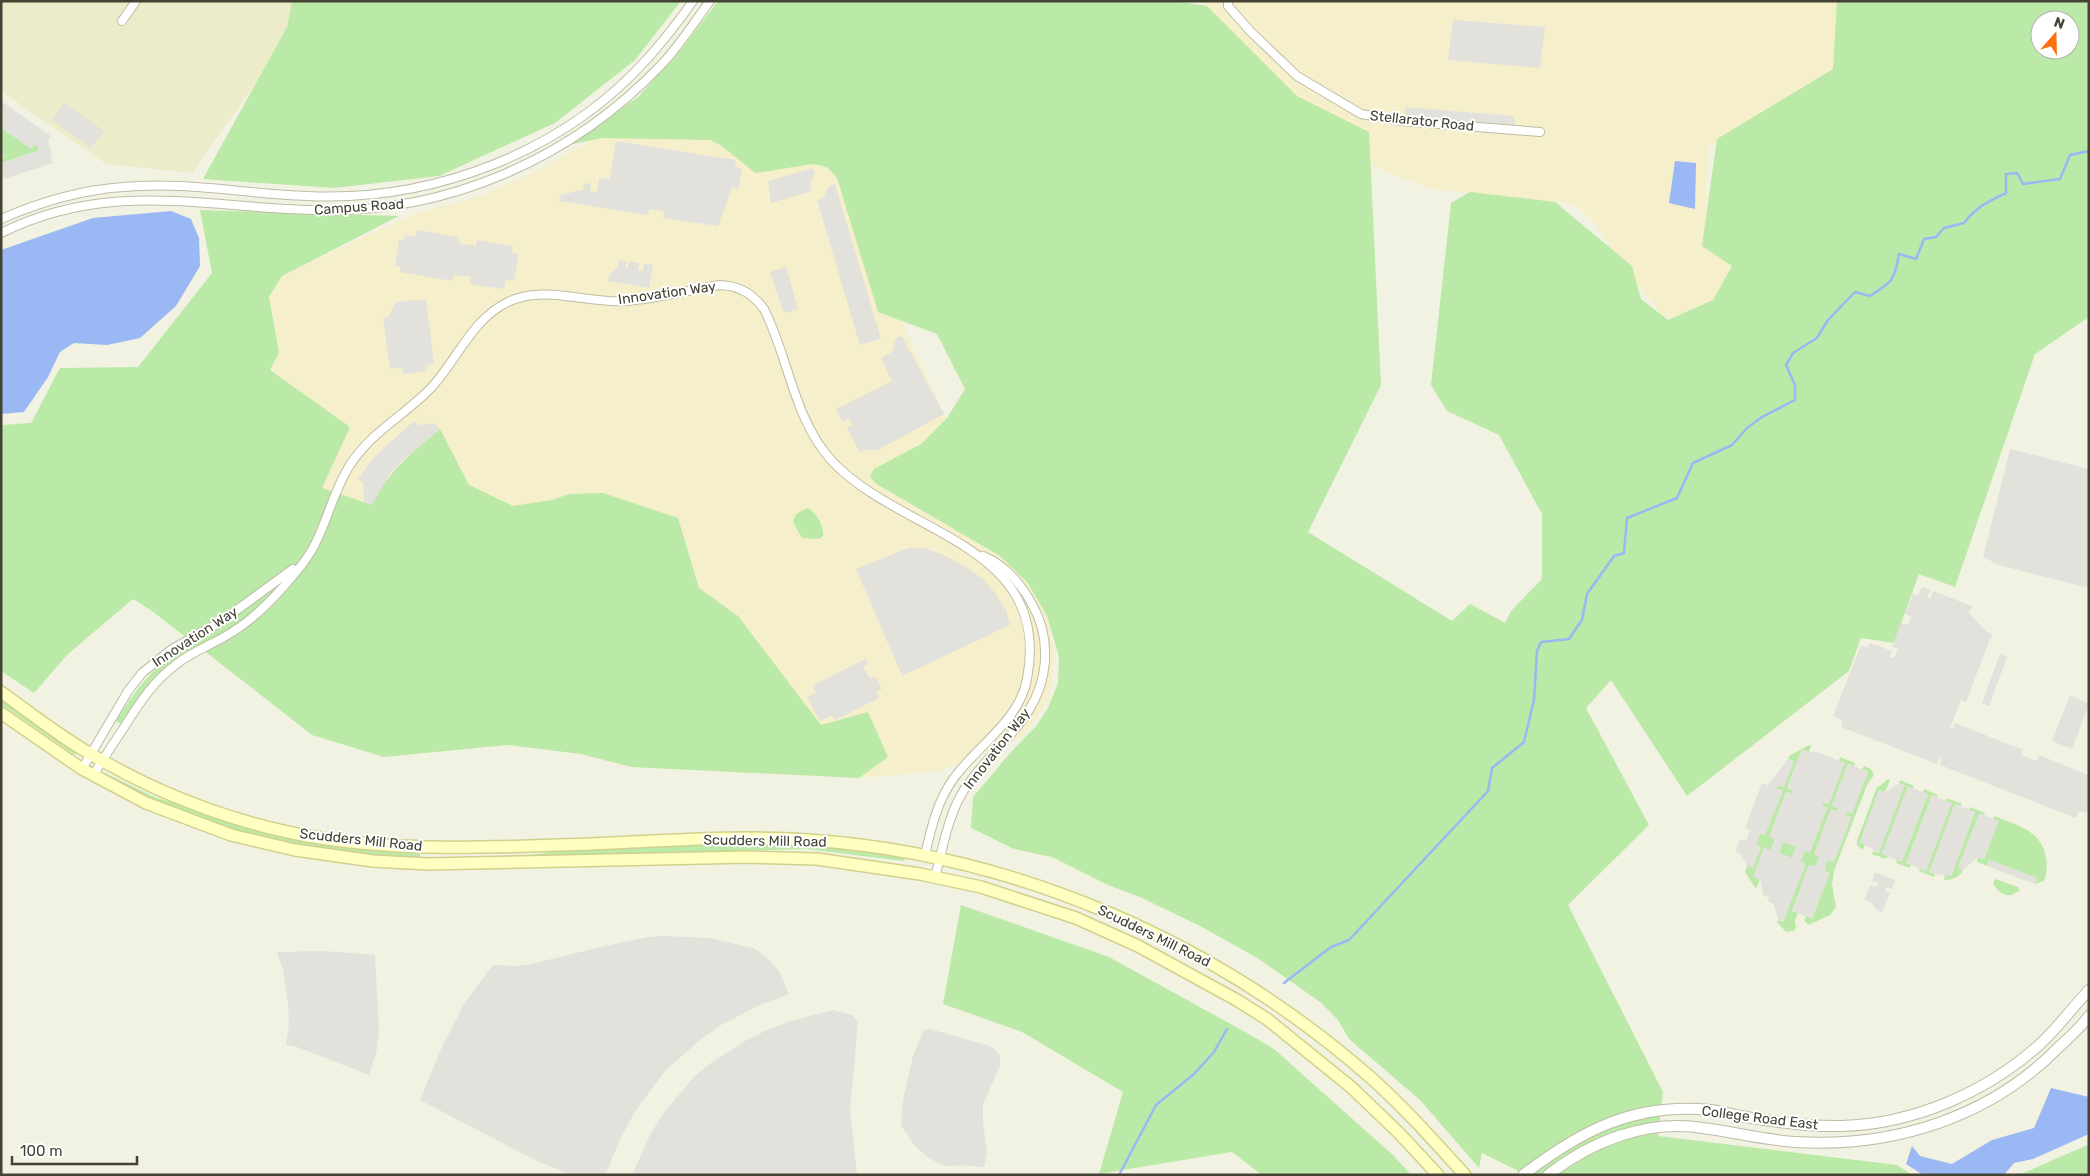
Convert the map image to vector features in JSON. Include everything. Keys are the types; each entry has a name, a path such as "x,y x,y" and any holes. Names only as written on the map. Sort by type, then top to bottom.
{"main road":[{"name":"Scudders Mill Road","path":"1,692 90,754 133,778 196,804 259,824 321,838 387,845 492,847 774,838 851,844 925,856 1002,874 1064,894 1130,922 1223,970 1285,1010 1352,1062 1400,1105 1465,1175"},
{"name":"Scudders Mill Road","path":"1,713 93,776 146,803 231,835 295,850 352,859 444,864 748,857 817,859 935,877 981,887 1076,918 1138,946 1235,999 1267,1019 1351,1087 1399,1133 1438,1175"}],"street":[{"path":"122,21 136,1"},
{"name":"Campus Road","path":"1,219 51,200 92,191 124,187 161,186 340,197 412,190 451,180 494,165 538,144 576,120 612,93 647,59 694,1"},
{"name":"Campus Road","path":"1,234 60,211 115,201 170,200 312,210 353,210 408,204 464,190 500,177 538,159 569,141 605,115 662,64 710,1"},
{"name":"Stellarator Road","path":"1228,1 1228,6 1251,32 1297,76 1361,114 1402,121 1540,132"},
{"name":"Innovation Way","path":"93,776 148,690 163,675 193,653 242,626 259,612 285,585 317,540 340,482 359,453 372,437 429,389 477,326 494,310 514,299 527,295 542,294 598,301 628,301 720,285 738,287 757,299 764,308 800,410 830,459 856,484 984,560 1008,583 1025,613 1030,640 1028,676 1020,700 1011,714 955,777 945,792 936,812 925,856"},
{"name":"Innovation Way","path":"935,877 956,804 970,782 1026,717 1043,679 1044,670 1045,652 1041,624 1026,592 1008,572 992,559 970,550"},
{"name":"Innovation Way","path":"82,769 124,698 142,674 172,649 233,613 302,562"},
{"path":"233,613 242,626"},
{"name":"College Road East","path":"1523,1175 1554,1151 1605,1123 1656,1109 1710,1110 1808,1126 1843,1126 1881,1122 1920,1113 1983,1085 2015,1065 2039,1045 2089,990"},
{"name":"College Road East","path":"1548,1175 1575,1156 1601,1142 1623,1134 1666,1125 1701,1127 1794,1142 1823,1143 1854,1142 1883,1138 1923,1129 1956,1118 2012,1088 2043,1064 2089,1016"}],"shaded area":[{"path":"1,1 314,1 192,173 106,164 1,91"},
{"path":"1196,1 1895,1 1825,87 1707,148 1706,233 1721,248 1731,267 1733,284 1727,305 1678,321 1663,316 1629,274 1595,224 1583,211 1566,203 1430,189 1393,175 1367,162 1214,22 1205,4"},
{"path":"1453,20 1545,27 1540,68 1448,60"},
{"path":"1,101 51,136 48,141 53,163 4,179 1,163 38,151 39,149 35,144 31,149 1,128"},
{"path":"64,103 104,131 91,148 52,120"},
{"path":"1405,107 1514,116 1515,125 1405,116"},
{"path":"630,116 822,151 963,455 1048,620 1055,656 1049,700 1023,736 939,771 859,778 631,767 581,754 507,745 384,757 204,490 279,354 269,297 281,276 411,215 477,197 542,169"},
{"path":"616,141 736,160 735,167 742,168 739,189 732,188 718,226 663,218 664,211 649,209 648,215 559,201 560,195 583,190 584,183 591,184 590,191 597,192 599,178 610,179"},
{"path":"813,168 815,174 810,185 812,191 771,203 768,181"},
{"path":"835,184 881,339 860,345 817,200 823,198 829,186"},
{"path":"417,230 459,237 459,243 476,246 477,240 513,246 512,252 519,254 514,281 506,279 504,289 470,284 471,277 454,275 453,281 400,272 401,267 395,266 399,240 404,240 405,235 416,236"},
{"path":"619,260 626,261 625,267 628,268 629,261 639,263 638,270 643,271 644,264 653,265 649,288 608,281 610,274 618,267"},
{"path":"786,267 798,309 784,313 770,272"},
{"path":"426,299 434,364 427,365 427,371 403,374 402,367 390,369 383,318 389,316 396,302"},
{"path":"902,336 944,414 878,450 866,450 860,453 847,428 853,425 849,418 843,422 836,409 892,381 881,358 892,352 896,338"},
{"path":"414,421 418,425 434,423 440,429 402,461 389,475 372,505 364,501 363,483 358,479 372,459"},
{"path":"2010,449 2089,469 2089,588 1999,565 1983,557"},
{"path":"909,548 923,548 942,554 963,565 983,579 996,594 1006,610 1010,625 902,676 856,569"},
{"path":"1922,587 1930,590 1927,597 1930,599 1933,591 1972,606 1969,613 1987,632 1992,634 1966,702 1961,700 1950,728 1953,729 1955,723 2023,750 2021,755 2036,761 2039,755 2089,775 2089,805 2086,813 2079,811 2076,818 1940,765 1942,759 1939,759 1937,764 1841,727 1843,720 1833,716 1861,645 1867,648 1870,643 1892,651 1890,657 1894,658 1898,649 1892,647 1901,623 1908,625 1911,617 1905,614 1913,594 1918,596"},
{"path":"2000,654 2007,657 1989,706 1982,703"},
{"path":"865,659 868,664 863,667 870,679 875,676 882,689 876,692 879,698 835,720 832,715 820,721 807,697 816,693 812,686"},
{"path":"2070,695 2089,704 2072,749 2052,741"},
{"path":"1802,750 1817,752 1845,763 1829,804 1823,802 1822,805 1827,808 1810,853 1805,851 1800,861 1806,864 1783,922 1778,920 1774,904 1763,895 1760,879 1753,877 1764,848 1771,850 1775,840 1769,837 1786,792 1792,794 1794,791 1787,789","holes":["1783,842 1796,847 1792,858 1779,853"]},
{"path":"1788,759 1794,762 1784,787 1778,786 1777,789 1783,791 1765,835 1760,834 1756,844 1761,847 1753,868 1747,866 1741,854 1735,852 1740,839 1746,841 1750,830 1745,828 1762,783 1768,785"},
{"path":"1848,764 1868,772 1852,814 1846,811 1845,814 1851,817 1834,862 1828,860 1824,870 1830,873 1812,919 1792,911 1809,865 1815,867 1819,857 1814,854 1831,809 1837,811 1838,808 1832,806"},
{"path":"1899,783 1905,785 1879,853 1860,842 1879,790 1885,792"},
{"path":"1908,786 1928,794 1902,862 1882,854"},
{"path":"1932,795 1952,803 1926,871 1906,863"},
{"path":"1955,804 1975,812 1951,876 1929,872"},
{"path":"1979,813 1999,821 1984,859 1978,857 1963,870 1958,868"},
{"path":"1989,860 2037,878 2035,884 1987,866"},
{"path":"1875,872 1895,880 1892,889 1886,887 1885,891 1890,893 1882,912 1877,910 1871,902 1864,900 1870,885 1876,887 1878,883 1872,881"},
{"path":"648,937 709,938 753,948 764,955 779,971 789,994 760,1005 721,1025 700,1040 665,1071 636,1110 622,1135 605,1175 571,1175 535,1160 420,1100 442,1047 463,1006 494,965 516,966 531,964"},
{"path":"324,951 375,955 379,1029 377,1049 369,1075 297,1047 286,1045 289,1024 288,1003 283,970 277,952"},
{"path":"833,1010 852,1015 858,1022 850,1110 857,1175 632,1175 651,1133 665,1111 694,1077 708,1065 745,1041 765,1031 791,1021"},
{"path":"930,1029 993,1047 1000,1056 1000,1066 983,1104 987,1152 984,1167 945,1166 930,1159 914,1145 901,1125 903,1100 913,1056 924,1030"}],"green space":[{"path":"292,1 681,1 635,60 555,123 439,176 334,188 203,179 287,27"},
{"path":"718,1 1175,1 1207,6 1297,96 1369,132 1381,385 1308,532 1452,621 1470,604 1505,623 1511,611 1542,579 1542,514 1499,435 1447,411 1431,385 1451,203 1470,192 1555,202 1632,266 1641,299 1668,320 1713,300 1732,266 1702,246 1717,139 1833,69 1837,1 2089,1 2089,317 2035,354 1955,587 1919,574 1894,643 1861,638 1849,671 1687,796 1611,680 1586,708 1649,825 1568,905 1663,1092 1658,1136 1897,1165 1912,1175 1520,1175 1518,1171 1482,1153 1479,1168 1420,1100 1349,1039 1338,1020 1320,1002 1259,959 1200,926 1142,898 1108,885 1052,857 1014,849 971,828 973,797 1037,725 1048,708 1058,683 1059,657 1047,616 1027,582 1000,556 875,483 870,476 874,469 921,444 947,418 965,389 937,334 878,312 837,178 827,167 813,164 755,173 722,146 710,140 602,138 568,145 638,97 682,48"},
{"path":"1,128 31,148 36,144 39,147 38,151 1,163 1,159 4,158 1,150"},
{"path":"200,210 399,216 282,276 269,297 279,353 270,370 350,427 322,488 372,505 385,482 393,473 411,454 440,429 469,485 513,506 551,500 570,494 603,493 678,518 699,588 738,616 821,725 868,712 888,757 859,778 631,767 581,754 507,745 384,757 312,735 198,646 173,662 154,679 121,724 116,721 140,686 168,658 192,642 133,599 68,654 34,693 1,671 1,425 31,423 60,368 138,367 212,273"},
{"path":"807,508 813,512 821,524 823,536 819,539 802,538 793,522 796,514"},
{"path":"1,699 77,752 75,755 1,704"},
{"path":"1809,745 1811,746 1809,752 1802,750 1787,788 1794,791 1792,794 1786,792 1769,837 1775,839 1771,850 1764,848 1754,876 1760,879 1756,889 1745,872 1747,866 1753,867 1761,847 1756,845 1760,833 1765,835 1782,790 1777,789 1778,785 1783,787 1793,761 1788,759 1789,756"},
{"path":"1840,757 1855,763 1854,766 1848,764 1832,805 1838,808 1837,811 1831,809 1814,854 1820,856 1815,867 1809,865 1792,911 1798,913 1795,920 1796,928 1793,931 1786,932 1777,922 1778,920 1783,922 1805,864 1800,862 1805,850 1810,852 1827,808 1822,806 1823,802 1828,804 1844,762 1839,761"},
{"path":"1864,766 1871,769 1874,775 1867,785 1834,871 1832,884 1836,907 1830,915 1808,925 1804,920 1806,916 1812,918 1829,873 1824,871 1828,859 1834,862 1851,817 1845,815 1846,811 1852,813 1868,772 1862,769"},
{"path":"105,773 152,796 257,830 302,840 355,848 420,854 420,857 335,853 243,834 138,794 104,776"},
{"path":"1888,779 1890,780 1885,792 1879,790 1860,842 1865,844 1863,850 1857,845 1857,841 1876,789"},
{"path":"1900,780 1914,786 1913,788 1908,787 1882,854 1888,856 1886,859 1872,854 1873,851 1878,853 1904,785 1899,783"},
{"path":"1924,789 1938,795 1937,797 1932,795 1906,863 1911,865 1910,868 1896,863 1897,860 1902,861 1928,794 1923,792"},
{"path":"1947,798 1962,804 1961,806 1955,804 1929,872 1935,874 1934,877 1919,871 1920,868 1926,871 1951,803 1946,801"},
{"path":"1970,807 1985,813 1984,815 1979,814 1958,868 1963,870 1962,872 1955,878 1944,880 1945,874 1951,876 1975,812 1969,810"},
{"path":"1994,816 2027,830 2039,841 2044,849 2046,861 2044,881 2035,884 2037,878 1989,860 1987,866 1977,862 1978,857 1984,859 1998,821 1993,819"},
{"path":"1783,842 1796,847 1792,858 1779,853"},
{"path":"735,844 826,847 905,858 904,861 805,849 455,860 454,857 530,855 568,850"},
{"path":"1995,879 2018,887 2020,890 2012,895 2003,894 1998,891 1993,883"},
{"path":"961,905 1109,957 1274,1049 1393,1155 1411,1175 1262,1175 1232,1152 1099,1174 1123,1092 1022,1032 943,1004"},
{"path":"2089,1145 2089,1175 2019,1175 2085,1146"}],"water":[{"path":"1675,161 1696,163 1695,209 1669,203"},
{"path":"171,211 191,219 199,238 200,266 176,306 140,338 107,345 74,343 60,352 48,377 24,412 1,414 1,250 93,218"},
{"path":"2051,1088 2089,1097 2089,1134 2033,1159 2014,1163 2004,1175 1923,1175 1906,1164 1912,1146 1920,1156 1952,1164 1992,1140 2034,1128"}],"waterway":[{"path":"1284,983 1331,947 1349,940 1488,791 1492,768 1524,742 1534,700 1537,651 1541,642 1569,639 1582,620 1587,594 1614,556 1624,553 1627,518 1677,498 1693,463 1732,445 1747,428 1762,417 1795,400 1795,385 1786,365 1793,353 1817,338 1828,320 1855,292 1870,296 1888,283 1896,270 1899,254 1916,259 1924,239 1936,237 1944,228 1964,223 1978,209 2006,193 2006,174 2017,173 2023,184 2060,179 2070,155 2089,151"},
{"path":"1119,1175 1156,1105 1194,1074 1214,1052 1227,1029"}]}
